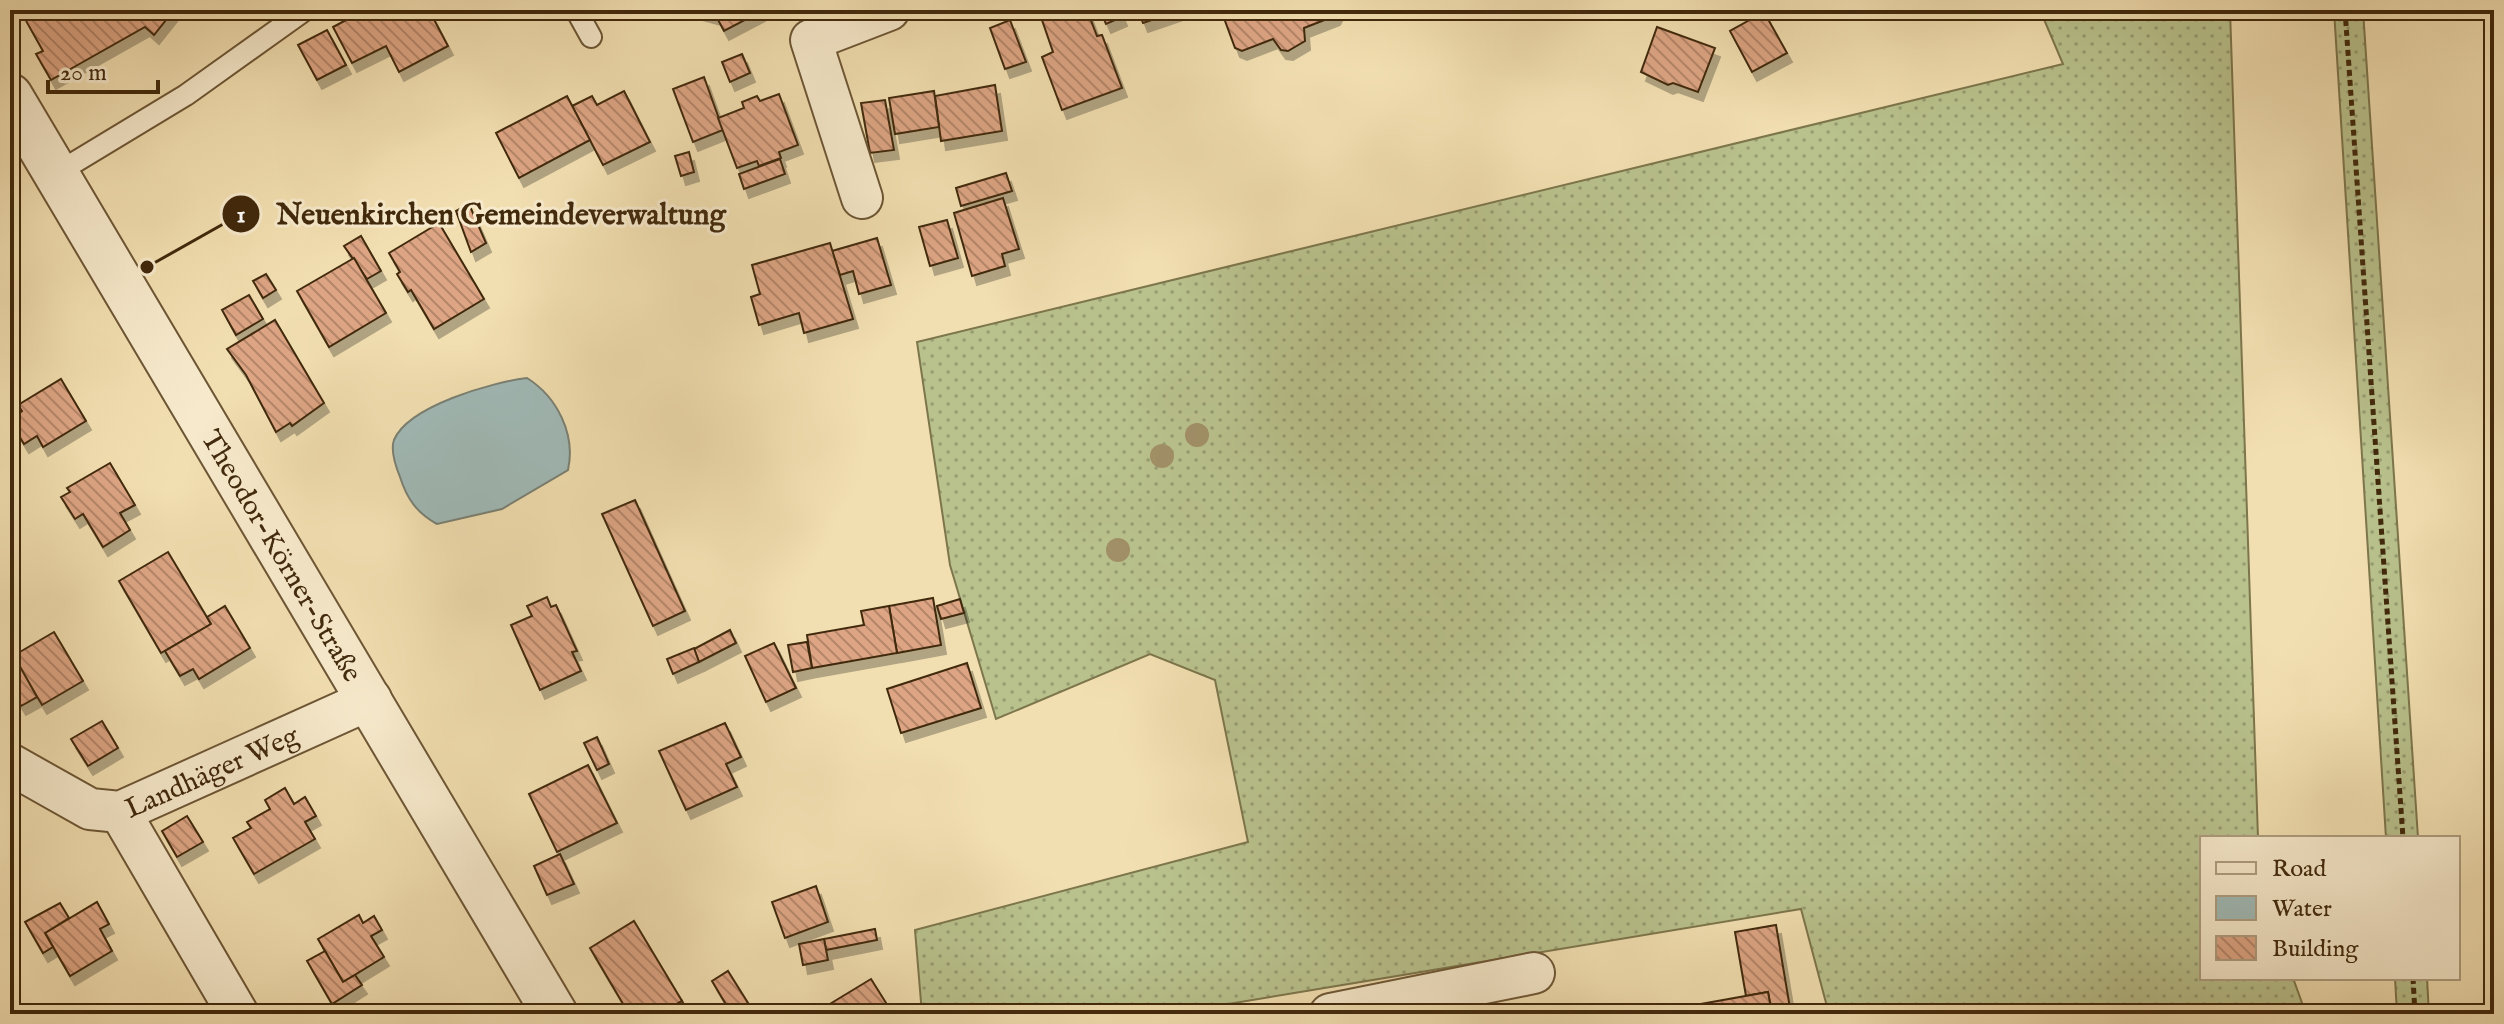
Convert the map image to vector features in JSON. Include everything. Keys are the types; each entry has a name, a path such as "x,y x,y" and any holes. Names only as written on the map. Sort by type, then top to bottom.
{"street":[{"path":"862,198 811,40 889,10"},
{"name":"Theodor-Körner-Straße","path":"10,96 371,699 555,1014"},
{"name":"Landhäger Weg","path":"10,764 90,809 120,812 371,699"},
{"path":"120,812 238,1014"},
{"path":"1330,1014 1534,973"}],"lane":[{"path":"57,173 186,95 305,10"},
{"path":"576,10 591,37"}],"path":[{"path":"2345,10 2403,836"},
{"path":"2413,980 2415,1014"}],"green space":[{"path":"2040,10 2230,10 2258,836 2200,836 2200,980 2294,980 2306,1014 1829,1014 1801,909 1168,1014 922,1014 915,930 1248,842 1215,680 1150,654 996,719 950,565 917,342 2063,64"},
{"path":"2334,10 2363,10 2418,836 2386,836"},
{"path":"2395,980 2427,980 2429,1014 2397,1014"}],"water":[{"path":"527,378 547,395 562,418 569,443 568,470 502,509 437,524 430,520 410,499 395,464 393,444 402,428 433,406 453,398"}],"building":[{"path":"41,10 174,10 154,35 145,27 51,80 36,54 43,51 25,19"},
{"path":"365,10 429,10 448,46 399,72 386,46 352,63 333,27"},
{"path":"694,10 760,12 724,31 716,16"},
{"path":"1069,10 1087,10 1097,36 1102,35 1122,88 1062,110 1042,57 1053,52 1042,20"},
{"path":"1100,10 1119,10 1122,17 1106,24"},
{"path":"1138,10 1177,10 1178,11 1143,23"},
{"path":"1221,10 1338,10 1335,16 1304,28 1305,41 1288,51 1281,50 1273,39 1242,51 1235,48"},
{"path":"1764,12 1787,53 1752,72 1730,31"},
{"path":"1010,20 1026,62 1005,69 990,28"},
{"path":"1657,27 1715,48 1698,92 1673,83 1668,85 1641,72"},
{"path":"327,30 346,65 317,80 298,45"},
{"path":"742,54 750,73 730,82 722,62"},
{"path":"704,77 723,130 693,142 673,89"},
{"path":"995,85 1002,131 941,141 935,96"},
{"path":"624,91 650,142 603,165 572,106 592,96 597,105"},
{"path":"934,91 939,127 895,134 889,98"},
{"path":"779,94 798,145 779,152 781,158 759,166 757,161 737,168 718,118 744,108 742,102 757,96 760,101"},
{"path":"567,96 590,140 519,178 496,133"},
{"path":"885,100 894,150 870,153 861,103"},
{"path":"689,152 694,172 681,176 675,156"},
{"path":"780,159 785,174 744,189 739,174"},
{"path":"1006,173 1012,191 961,206 956,188"},
{"path":"1003,198 1019,249 1002,254 1005,266 972,276 954,213"},
{"path":"469,204 486,243 471,252 456,211"},
{"path":"947,220 958,258 930,266 919,227"},
{"path":"439,223 484,299 434,329 411,290 408,292 397,274 400,272 389,253"},
{"path":"361,236 381,271 367,279 344,246"},
{"path":"877,238 891,285 859,294 853,271 840,275 832,251"},
{"path":"830,243 853,319 804,333 799,313 759,325 751,297 760,294 752,265"},
{"path":"354,258 386,313 329,347 297,291"},
{"path":"266,274 276,290 263,298 253,281"},
{"path":"249,295 263,319 236,335 222,310"},
{"path":"275,320 324,403 292,426 290,423 276,432 246,375 227,349"},
{"path":"61,379 86,421 43,447 37,436 24,444 10,421 22,411 18,405"},
{"path":"110,463 135,505 120,513 130,530 103,547 83,514 75,519 61,497 70,492 67,488"},
{"path":"635,500 685,611 653,626 602,514"},
{"path":"168,552 211,624 161,653 119,581"},
{"path":"547,597 551,607 556,605 577,651 572,652 581,671 540,690 511,625 532,616 527,606"},
{"path":"933,598 941,645 897,653 889,606"},
{"path":"960,599 964,613 941,619 937,606"},
{"path":"225,606 250,648 199,679 193,669 180,676 165,651 211,624 207,617"},
{"path":"889,606 897,653 812,668 807,635 864,625 861,611"},
{"path":"730,630 736,643 699,662 694,649"},
{"path":"54,632 83,681 42,705 13,656"},
{"path":"807,642 812,668 793,672 788,645"},
{"path":"774,643 796,688 766,702 745,656"},
{"path":"694,648 699,662 673,674 667,659"},
{"path":"13,654 37,697 21,706 10,688"},
{"path":"967,663 981,708 901,733 887,689"},
{"path":"102,721 118,748 88,766 71,739"},
{"path":"725,723 741,757 726,764 737,787 686,810 659,751"},
{"path":"597,737 609,764 597,770 584,743"},
{"path":"588,765 617,823 557,852 529,794"},
{"path":"285,788 294,804 305,797 316,816 305,822 315,839 254,874 233,838 251,828 247,822 270,809 265,800"},
{"path":"187,816 203,842 177,857 162,831"},
{"path":"560,854 574,884 547,895 534,866"},
{"path":"816,886 828,922 785,938 772,902"},
{"path":"97,902 109,924 100,929 112,951 70,976 45,933"},
{"path":"60,903 69,918 45,933 53,947 43,953 25,922"},
{"path":"359,915 363,923 374,916 382,930 371,936 384,957 343,982 318,939"},
{"path":"634,921 682,1001 660,1014 629,1014 590,948"},
{"path":"1776,925 1791,1014 1772,1014 1768,992 1746,996 1735,932"},
{"path":"875,929 877,940 826,950 824,939"},
{"path":"824,939 828,960 803,965 799,944"},
{"path":"325,951 343,982 355,975 362,985 332,1004 307,961"},
{"path":"728,971 748,1003 731,1013 712,981"},
{"path":"871,979 893,1014 815,1014 815,1013"},
{"path":"1768,992 1772,1014 1679,1014 1678,1008"},
{"path":"682,1001 689,1014 660,1014"}],"place":[{"name":"Neuenkirchen Gemeindeverwaltung","path":"147,267"}]}
